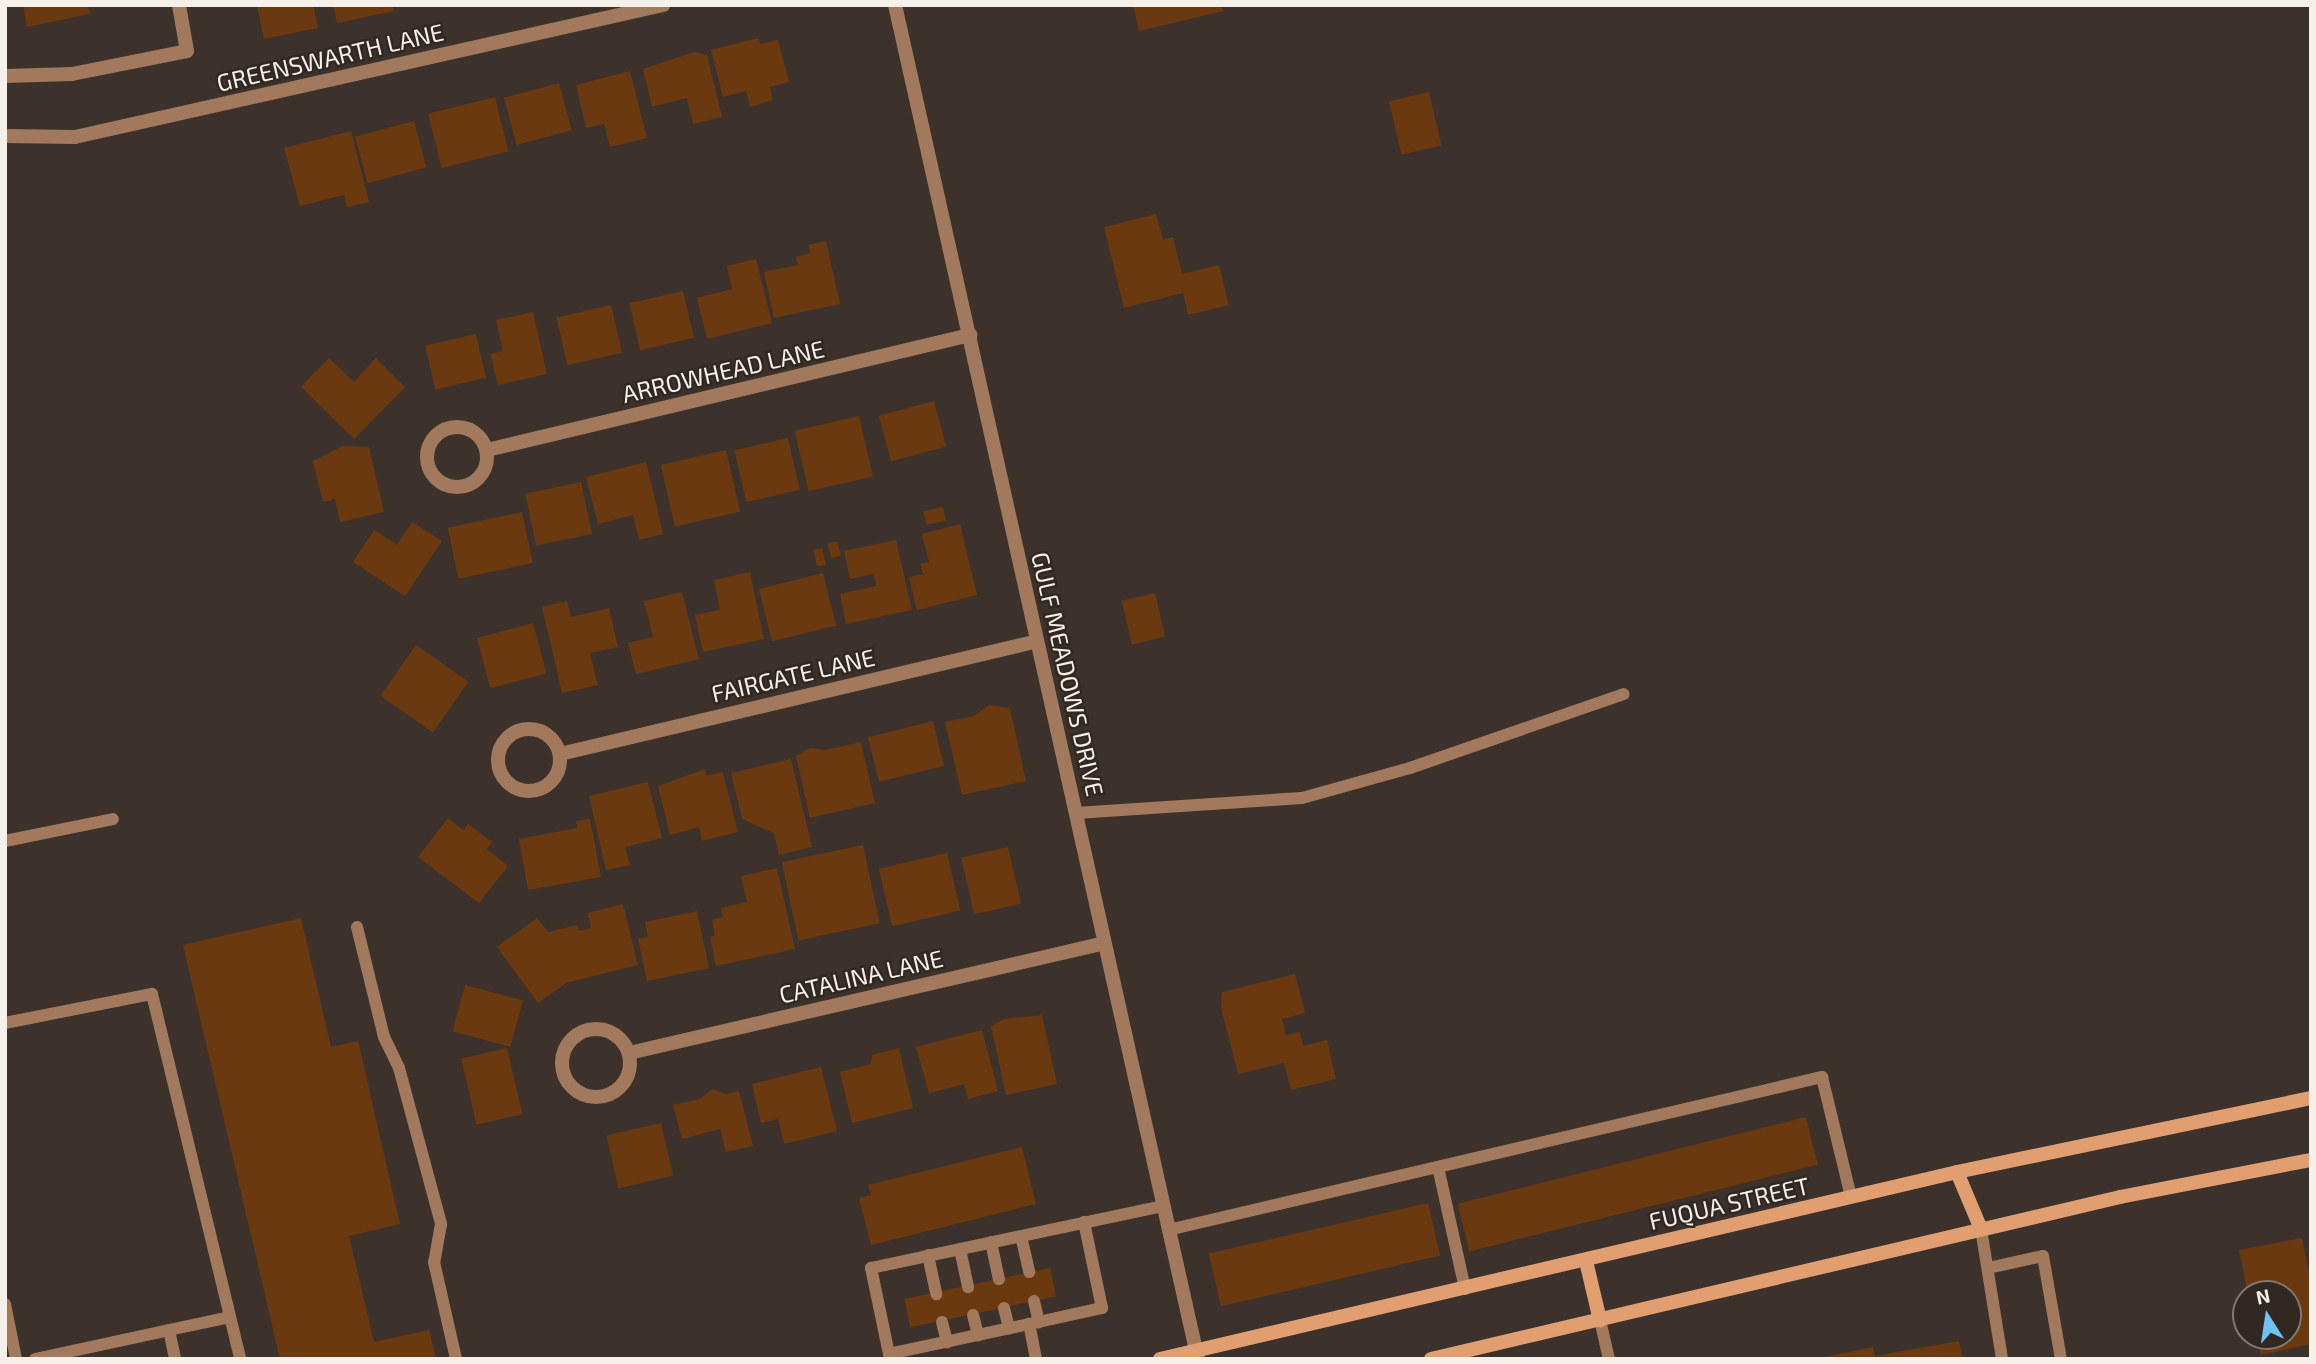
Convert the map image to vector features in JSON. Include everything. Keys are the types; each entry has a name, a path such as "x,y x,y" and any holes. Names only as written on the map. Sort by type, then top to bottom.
{"main road":[{"name":"FUQUA STREET","path":"1160,1359 1197,1356 1957,1172 2311,1098"},
{"path":"1431,1359 1981,1229 2311,1160"},
{"path":"1957,1172 1981,1229"},
{"path":"1586,1261 1600,1320"}],"street":[{"path":"5,76 72,75 187,51 179,5"},
{"name":"GREENSWARTH LANE","path":"5,136 75,137 663,5"},
{"name":"GULF MEADOWS DRIVE","path":"895,5 1076,813 1102,944 1197,1356"},
{"name":"ARROWHEAD LANE","path":"487,450 970,335"},
{"path":"450,428 469,429 487,450 478,479 459,487 439,482 428,465 429,446 450,428"},
{"name":"FAIRGATE LANE","path":"560,754 1037,641"},
{"path":"521,729 541,731 560,754 557,775 541,789 531,792 511,786 498,769 504,740 521,729"},
{"name":"CATALINA LANE","path":"629,1053 1102,944"},
{"path":"593,1029 615,1035 629,1053 624,1084 606,1096 595,1097 575,1090 563,1072 565,1049 572,1040 593,1029"}],"lane":[{"path":"1076,813 1302,798 1410,768 1624,694"},
{"path":"5,841 113,819"},
{"path":"357,927 384,1037 399,1068 441,1224 434,1262 456,1359"},
{"path":"5,1023 152,994 240,1359"},
{"path":"1168,1230 1822,1077 1851,1197"},
{"path":"1438,1167 1465,1289"},
{"path":"1084,1222 1102,1308 889,1354 871,1268 928,1255 960,1249 1084,1222 1163,1206"},
{"path":"1981,1229 2003,1359"},
{"path":"1021,1236 1029,1272"},
{"path":"991,1242 999,1279"},
{"path":"960,1249 968,1287"},
{"path":"928,1255 936,1294"},
{"path":"1988,1268 2043,1256 2060,1359"},
{"path":"1034,1301 1036,1359"},
{"path":"5,1304 16,1359"},
{"path":"1004,1308 1009,1328"},
{"path":"973,1315 978,1335"},
{"path":"35,1359 230,1317"},
{"path":"1600,1320 1609,1359"},
{"path":"942,1322 947,1342"},
{"path":"169,1330 175,1359"}],"building":[{"path":"23,5 88,5 90,14 27,27"},
{"path":"257,5 313,5 318,28 264,39"},
{"path":"333,5 393,5 394,11 337,23"},
{"path":"1133,5 1221,5 1223,11 1139,31"},
{"path":"758,38 760,44 778,40 789,82 770,87 773,100 750,107 746,91 723,97 711,50"},
{"path":"694,52 707,55 722,117 693,124 687,98 652,107 643,69"},
{"path":"630,71 647,138 610,147 604,124 586,128 576,85"},
{"path":"559,83 572,130 517,145 504,98"},
{"path":"1429,92 1441,146 1401,155 1389,101"},
{"path":"495,97 509,151 442,168 428,114"},
{"path":"414,121 426,167 368,183 355,137"},
{"path":"351,131 369,202 347,207 344,195 300,206 284,148"},
{"path":"1156,214 1163,240 1173,237 1182,274 1219,265 1229,305 1188,315 1183,293 1124,308 1104,227"},
{"path":"826,241 840,304 774,318 764,272 798,265 796,257 810,253 808,245"},
{"path":"756,259 772,323 707,339 697,298 732,289 727,266"},
{"path":"683,291 694,338 640,350 629,303"},
{"path":"611,305 622,353 567,365 556,318"},
{"path":"533,312 547,374 498,385 490,354 503,351 496,320"},
{"path":"476,334 486,378 435,390 425,346"},
{"path":"329,358 354,382 376,358 405,387 354,439 301,387"},
{"path":"934,401 946,446 891,461 879,416"},
{"path":"859,416 873,476 809,491 795,431"},
{"path":"788,438 800,490 746,502 734,450"},
{"path":"343,446 369,447 384,512 340,522 335,499 323,502 313,461"},
{"path":"726,450 740,511 675,526 661,465"},
{"path":"646,462 663,534 639,540 633,515 598,524 586,477"},
{"path":"581,482 592,534 536,546 525,494"},
{"path":"943,507 946,521 926,525 923,511"},
{"path":"522,512 533,563 458,579 448,528"},
{"path":"412,522 442,541 405,596 353,562 374,530 397,545"},
{"path":"960,524 977,595 917,610 909,577 923,574 920,564 929,562 922,534"},
{"path":"896,540 912,610 846,624 840,594 876,586 874,574 850,579 844,551"},
{"path":"837,541 841,555 832,558 827,544"},
{"path":"822,548 826,565 817,567 813,550"},
{"path":"750,572 764,639 703,652 695,615 720,610 714,580"},
{"path":"823,573 836,625 772,641 759,589"},
{"path":"682,592 699,659 636,674 628,643 653,637 644,601"},
{"path":"1155,593 1165,637 1132,644 1122,601"},
{"path":"567,601 571,617 609,608 618,647 590,653 598,685 562,693 542,607"},
{"path":"533,623 546,673 490,688 477,638"},
{"path":"416,645 468,682 433,732 380,696"},
{"path":"989,705 1010,708 1026,781 962,795 945,722 974,716"},
{"path":"933,721 944,766 879,782 868,737"},
{"path":"861,742 875,803 810,818 796,756 810,748 825,750"},
{"path":"791,759 812,847 779,855 774,833 742,819 731,773"},
{"path":"705,769 706,776 723,772 738,832 702,841 699,827 670,835 658,786"},
{"path":"648,782 662,838 625,847 630,865 606,870 589,796"},
{"path":"448,818 463,830 468,824 492,842 487,849 508,866 479,903 418,857"},
{"path":"590,819 601,877 528,890 519,839 577,828 576,821"},
{"path":"863,845 880,923 798,941 782,862"},
{"path":"1008,847 1021,904 974,914 961,858"},
{"path":"947,853 960,910 892,926 879,869"},
{"path":"777,868 795,949 716,966 710,937 715,935 712,920 723,917 721,908 747,902 741,876"},
{"path":"623,904 638,965 566,983 538,1003 497,947 537,918 548,932 577,925 579,931 591,928 588,913"},
{"path":"697,911 709,968 647,981 638,939 648,937 645,922"},
{"path":"301,918 331,1047 358,1041 400,1224 349,1236 374,1342 429,1330 436,1359 280,1359 183,945"},
{"path":"1295,974 1305,1013 1282,1019 1286,1035 1300,1032 1303,1046 1327,1040 1336,1079 1291,1090 1284,1063 1238,1074 1221,1008 1222,992"},
{"path":"465,985 523,1001 511,1047 453,1031"},
{"path":"1042,1015 1057,1084 1006,1095 991,1026 1004,1019"},
{"path":"982,1030 998,1091 968,1099 964,1084 929,1093 916,1047"},
{"path":"507,1048 522,1114 477,1125 461,1059"},
{"path":"899,1048 913,1108 852,1123 840,1072 871,1064 872,1055"},
{"path":"821,1067 837,1131 784,1144 778,1119 761,1123 752,1084"},
{"path":"712,1089 726,1094 739,1091 753,1146 726,1152 720,1129 682,1139 673,1105 700,1099"},
{"path":"1806,1117 1818,1165 1470,1251 1458,1204"},
{"path":"661,1123 673,1176 619,1188 606,1136"},
{"path":"1022,1147 1036,1204 871,1245 859,1198 871,1195 868,1185"},
{"path":"1428,1203 1440,1256 1221,1306 1209,1254"},
{"path":"2302,1238 2311,1282 2311,1344 2302,1346 2302,1280 2245,1280 2239,1250"},
{"path":"1050,1268 1056,1296 910,1327 904,1299"},
{"path":"1959,1341 1963,1359 1815,1359 1873,1347 1875,1356"},
{"path":"2260,1350 2284,1350 2261,1355"}]}
